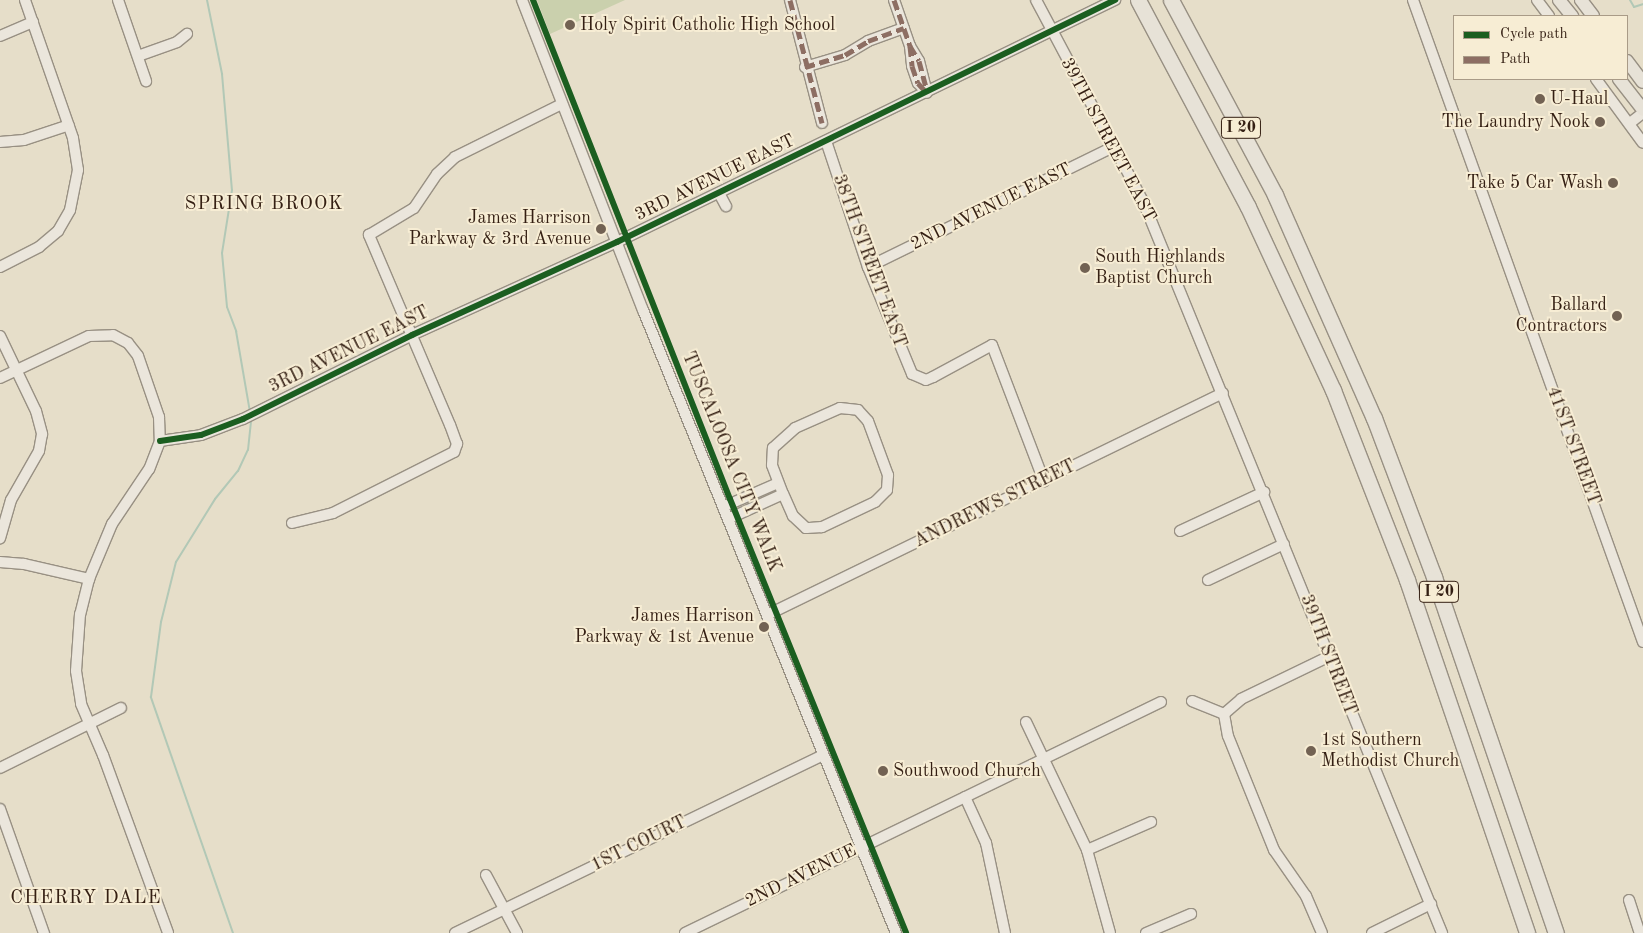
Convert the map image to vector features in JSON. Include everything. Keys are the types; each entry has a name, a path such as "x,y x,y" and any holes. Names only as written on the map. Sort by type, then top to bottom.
{"highway":[{"name":"I 20","path":"1138,0 1284,278 1348,426 1407,580 1527,933"},
{"name":"I 20","path":"1171,0 1275,196 1374,418 1434,577 1556,933"}],"main road":[{"path":"1560,0 1571,15"},
{"path":"1581,0 1592,15"},
{"path":"1628,62 1643,82"},
{"path":"1620,80 1643,112"}],"street":[{"path":"0,267 32,250 58,231 72,202 78,162 68,126 25,0"},
{"path":"118,0 146,81"},
{"path":"522,0 728,519 896,933"},
{"path":"790,0 822,123"},
{"path":"894,0 910,46 914,73 927,92"},
{"name":"39TH STREET EAST","path":"1036,0 1113,148 1143,201 1223,393"},
{"name":"41ST STREET","path":"1413,0 1643,642"},
{"path":"1537,0 1548,15"},
{"name":"3RD AVENUE EAST","path":"160,441 201,435 243,419 412,335 617,242 1112,1"},
{"path":"0,36 32,22"},
{"path":"806,67 845,55 868,41 904,28"},
{"path":"138,56 170,45 186,34"},
{"path":"1597,80 1643,142"},
{"path":"292,523 333,513 454,452 457,444 450,425 369,235 414,208 437,174 455,157 562,104"},
{"path":"1630,123 1643,112"},
{"path":"0,142 24,140 68,126"},
{"name":"38TH STREET EAST","path":"826,141 868,267 908,367 918,378 926,380 941,374 992,345 1044,481"},
{"name":"2ND AVENUE EAST","path":"868,267 1113,148"},
{"path":"719,192 726,206"},
{"path":"0,378 89,336 113,335 134,349 142,363 159,417 160,441 149,469 112,524 89,579 80,614 76,671 78,696 129,825 168,933"},
{"path":"0,336 39,418 41,443 11,500 0,538"},
{"name":"ANDREWS STREET","path":"767,615 1223,393"},
{"name":"39TH STREET","path":"1223,393 1328,656 1442,933"},
{"path":"840,408 858,410 868,422 888,475 887,490 875,502 822,527 806,528 793,516 783,494 778,483 772,455 782,437 840,408"},
{"path":"724,506 778,483"},
{"path":"1180,531 1264,492"},
{"path":"728,519 783,494"},
{"path":"1208,580 1284,544"},
{"path":"0,562 24,564 89,579"},
{"path":"1224,714 1241,699 1328,656"},
{"path":"1192,701 1224,714"},
{"name":"2ND AVENUE","path":"685,933 1161,702"},
{"path":"0,768 121,708"},
{"path":"1224,714 1228,736 1274,850 1306,896 1322,933"},
{"path":"1026,722 1087,850 1110,933"},
{"name":"1ST COURT","path":"455,933 823,755"},
{"path":"965,797 986,843 1005,933"},
{"path":"0,809 44,933"},
{"path":"1087,850 1151,822"},
{"path":"486,875 503,910 517,933"},
{"path":"1629,900 1640,933"},
{"path":"1372,933 1430,904"},
{"path":"1146,933 1191,914"}],"green space":[{"path":"537,0 625,0 550,34"}],"waterway":[{"path":"207,0 222,74 232,190 222,253 227,307 236,331 250,412"},
{"path":"1630,0 1634,7 1643,4"},
{"path":"233,933 151,697 161,622 176,562 215,499 238,471 248,450 251,419"}],"marked path":[{"path":"790,0 822,123"},
{"path":"894,0 910,46 912,66 918,83 927,93"},
{"path":"805,67 845,55 868,41 904,28"},
{"path":"910,46 919,61 927,91"}],"cycle path":[{"name":"TUSCALOOSA CITY WALK","path":"533,0 730,499 906,933"},
{"path":"160,441 201,435 243,419 412,335 617,242 1115,0"}],"place":[{"name":"Holy Spirit Catholic High School","path":"570,25"},
{"name":"U-Haul","path":"1540,99"},
{"name":"The Laundry Nook","path":"1600,122"},
{"name":"Take 5 Car Wash","path":"1613,183"},
{"name":"James Harrison Parkway & 3rd Avenue","path":"601,229"},
{"name":"South Highlands Baptist Church","path":"1085,268"},
{"name":"Ballard Contractors","path":"1617,316"},
{"name":"James Harrison Parkway & 1st Avenue","path":"764,627"},
{"name":"1st Southern Methodist Church","path":"1311,751"},
{"name":"Southwood Church","path":"883,771"}],"district":[{"name":"SPRING BROOK","path":"264,205"},
{"name":"CHERRY DALE","path":"86,899"}]}
